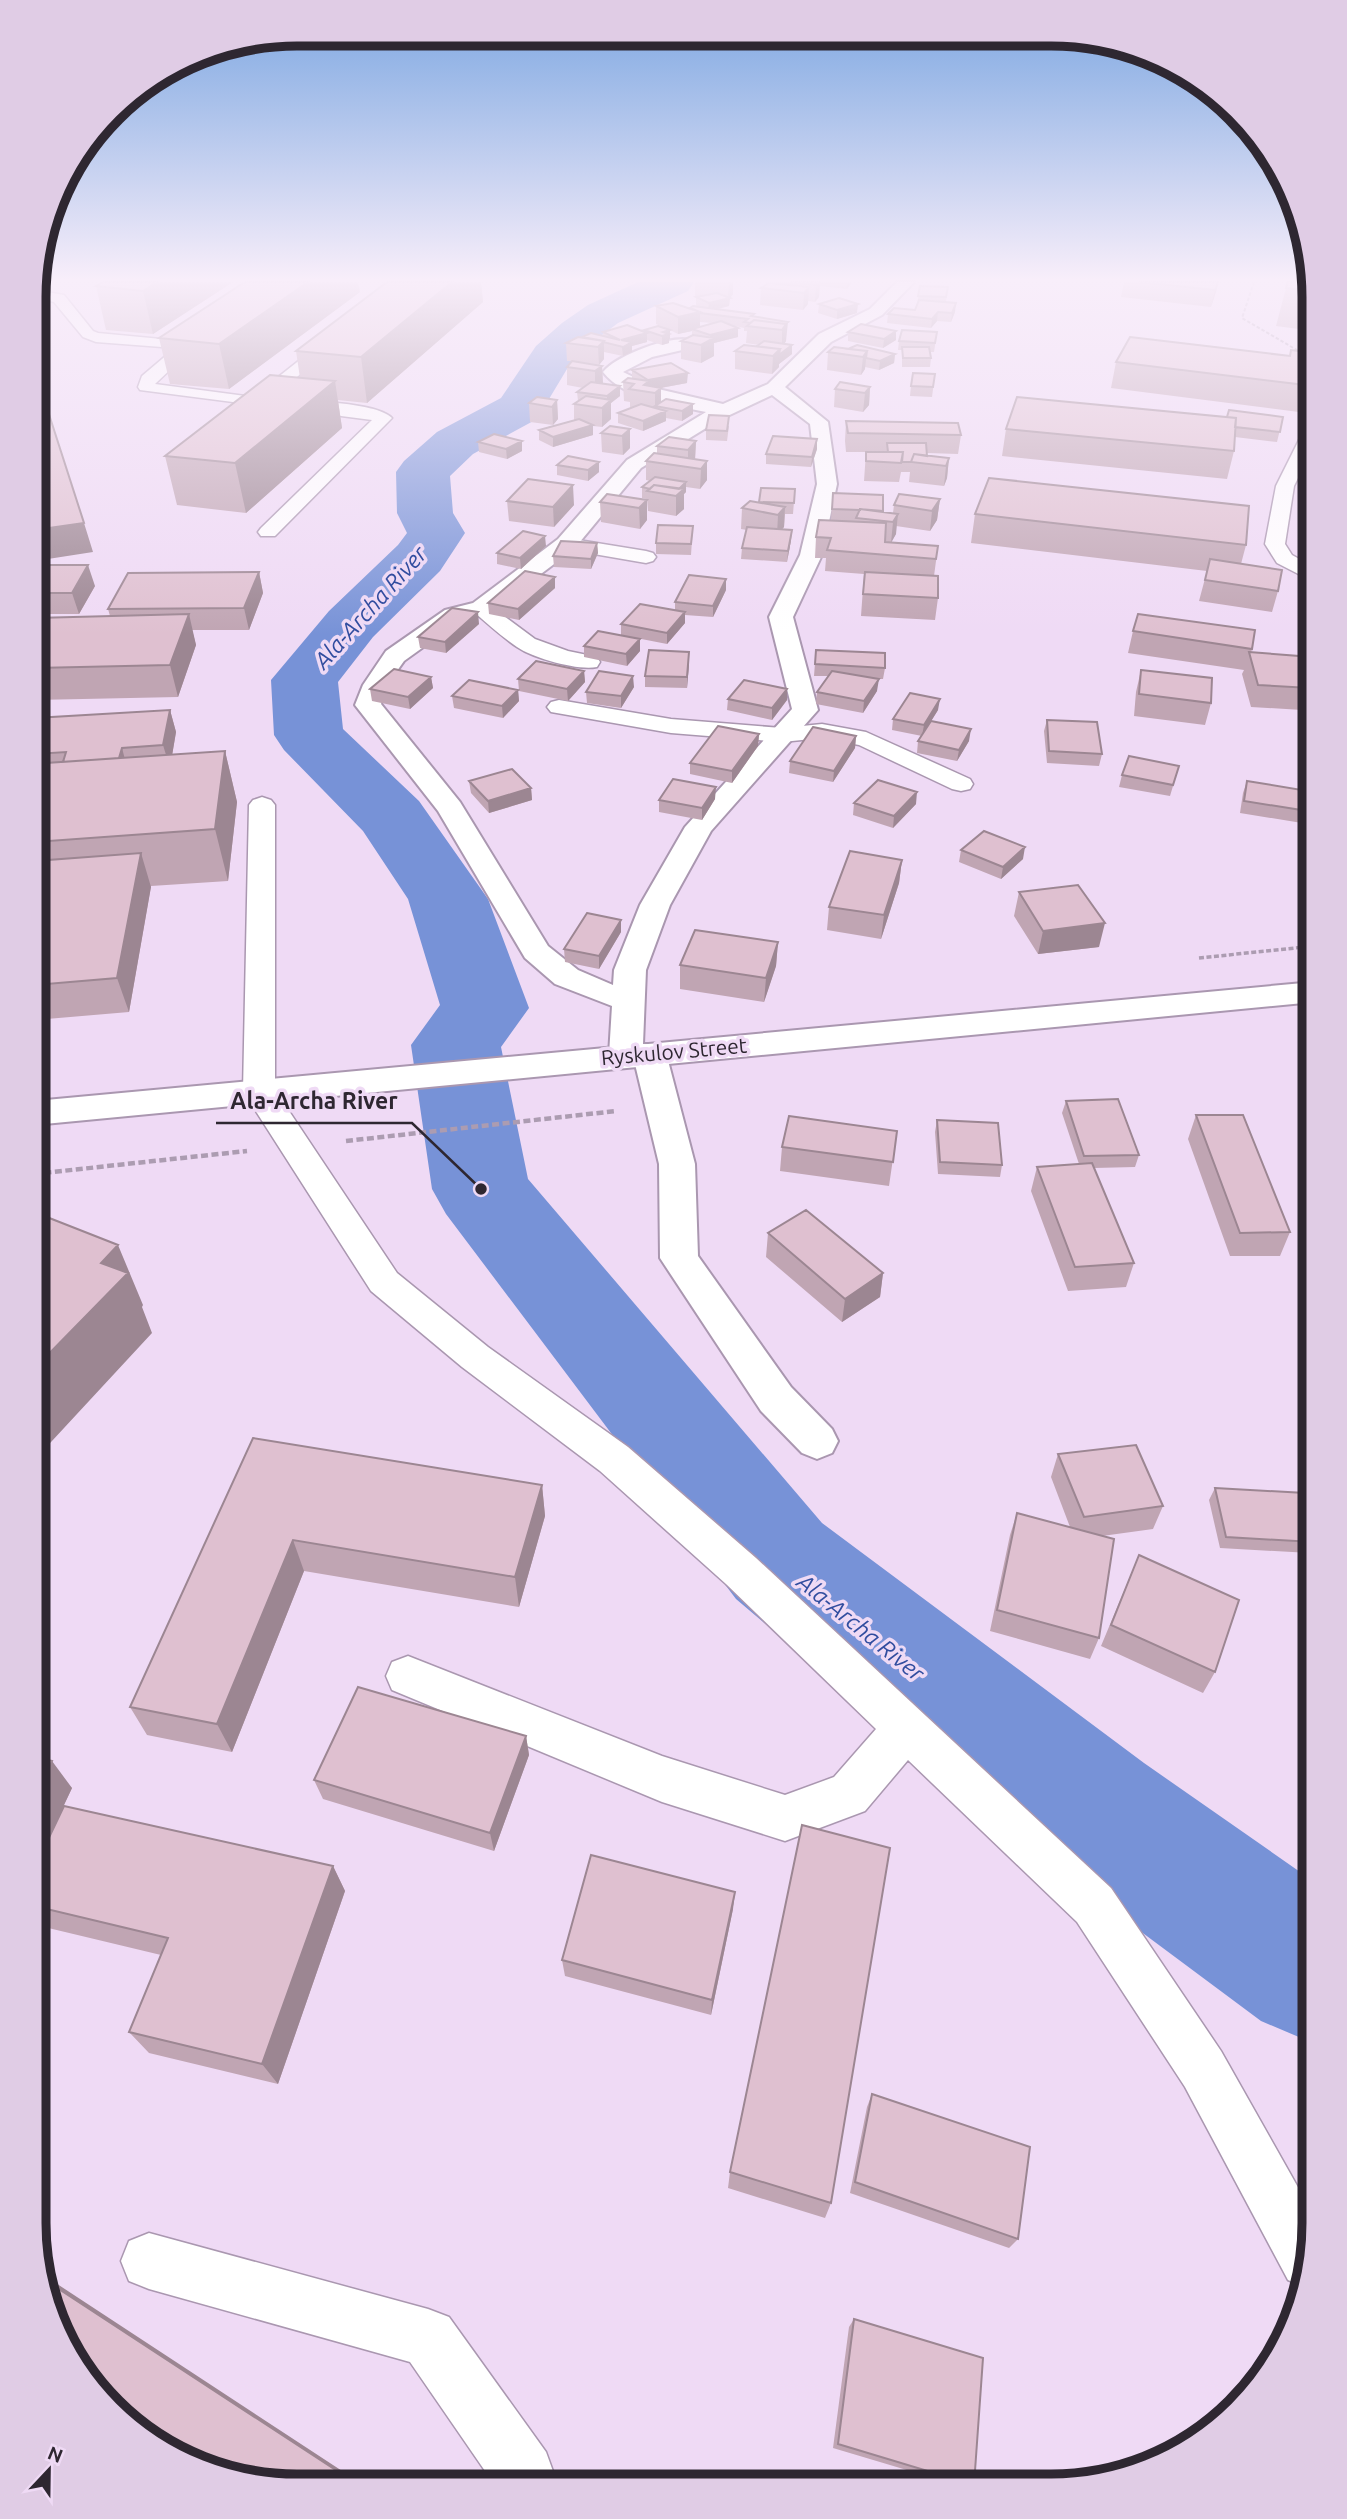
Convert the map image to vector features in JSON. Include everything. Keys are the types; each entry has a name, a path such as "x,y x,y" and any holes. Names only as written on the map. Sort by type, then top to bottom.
{"street":[{"path":"677,400 725,410"},
{"path":"629,1001 584,988 550,968 536,951 450,807 368,705 375,685 395,656 453,615 481,608 566,544 634,464 725,410 748,400"},
{"path":"789,400 819,422 827,484 811,555 781,617 805,710 699,827 655,905 629,970 629,1001 638,1054 677,1164 679,1258 776,1399 817,1441"},
{"name":"Ryskulov Street","path":"46,1112 1302,993"}],"lane":[{"path":"238,400 370,413 380,415 383,421 268,532"},
{"path":"265,422 286,405"},
{"path":"1302,452 1285,486 1275,544 1284,559 1302,569"},
{"path":"566,544 646,557"},
{"path":"481,608 527,643 563,657 589,662"},
{"path":"559,706 671,726 782,735 822,731 866,739 961,783"},
{"path":"262,804 259,1091 384,1282 475,1357 614,1459 741,1571 1094,1905 1203,2069 1300,2246"},
{"path":"408,1676 662,1779 785,1818 849,1795 906,1728"},
{"path":"149,2261 428,2338 524,2474"}],"path":[{"path":"46,1173 625,1110"}],"building":[{"path":"238,400 312,400 235,463 165,456"},
{"path":"534,400 557,400 552,407 529,403"},
{"path":"581,400 611,400 602,408 574,404"},
{"path":"665,400 693,404 682,411 655,406"},
{"path":"1016,400 1044,400 1236,418 1234,451 1006,429"},
{"path":"641,404 666,411 643,421 618,413"},
{"path":"46,405 84,523 46,528"},
{"path":"1229,410 1283,417 1280,432 1235,427 1236,418 1227,417"},
{"path":"709,415 729,416 727,431 706,430"},
{"path":"579,419 593,425 553,437 539,430"},
{"path":"846,421 958,423 961,435 848,433"},
{"path":"610,426 630,429 622,436 601,433"},
{"path":"494,434 522,441 506,449 478,442"},
{"path":"773,436 817,439 812,457 766,454"},
{"path":"669,437 696,441 688,450 657,446"},
{"path":"887,443 926,443 927,456 914,454 911,462 902,462 903,452 888,452"},
{"path":"866,452 903,452 901,463 866,461"},
{"path":"654,453 707,461 701,469 646,461"},
{"path":"914,454 949,458 946,466 911,462"},
{"path":"568,456 599,462 588,470 557,465"},
{"path":"655,477 686,482 679,489 654,485 650,489 642,487"},
{"path":"989,478 1249,506 1246,545 975,514"},
{"path":"528,479 573,485 553,507 507,501"},
{"path":"654,485 684,489 676,496 647,491"},
{"path":"761,488 795,489 794,503 759,502"},
{"path":"833,493 883,495 883,511 832,509"},
{"path":"607,494 647,500 639,508 600,502"},
{"path":"899,494 940,499 932,511 894,505"},
{"path":"750,501 785,507 778,515 742,508"},
{"path":"860,509 898,514 893,522 856,518"},
{"path":"819,520 886,523 885,542 938,546 936,559 827,550 831,538 816,537"},
{"path":"658,525 693,526 691,544 656,543"},
{"path":"747,527 792,530 788,551 742,548"},
{"path":"523,531 545,536 520,558 497,553"},
{"path":"561,541 597,543 591,559 553,556"},
{"path":"1210,559 1282,570 1278,591 1205,580"},
{"path":"46,565 88,565 72,593 46,593"},
{"path":"525,571 555,577 518,609 488,603"},
{"path":"259,572 244,608 108,609 128,573"},
{"path":"865,572 938,576 938,598 863,594"},
{"path":"689,575 726,579 713,606 675,602"},
{"path":"640,604 685,612 667,633 621,624"},
{"path":"452,608 478,612 445,642 418,637"},
{"path":"189,614 170,665 46,668 46,618"},
{"path":"1138,614 1255,630 1252,649 1133,631"},
{"path":"598,631 640,639 626,654 584,646"},
{"path":"649,650 689,652 687,677 645,676"},
{"path":"816,650 885,653 885,668 815,664"},
{"path":"1249,652 1299,656 1302,665 1302,688 1258,685"},
{"path":"536,661 584,671 567,689 518,679"},
{"path":"394,669 431,677 408,697 370,689"},
{"path":"1141,670 1212,678 1211,703 1139,694"},
{"path":"599,671 633,676 621,696 586,692"},
{"path":"832,671 879,679 864,701 817,692"},
{"path":"469,680 518,690 502,706 452,696"},
{"path":"744,680 787,689 772,708 728,699"},
{"path":"910,693 940,699 924,725 893,719"},
{"path":"170,710 163,745 122,748 119,758 63,762 66,752 46,753 46,717"},
{"path":"1047,720 1097,722 1102,754 1049,751"},
{"path":"931,721 971,729 959,750 918,741"},
{"path":"718,726 759,734 732,771 690,763"},
{"path":"813,727 856,736 834,771 790,761"},
{"path":"225,751 215,829 46,841 46,763"},
{"path":"1129,756 1179,766 1173,785 1122,775"},
{"path":"512,769 531,788 488,801 469,781"},
{"path":"673,779 716,787 702,808 659,800"},
{"path":"878,780 917,792 894,816 854,803"},
{"path":"1247,781 1302,790 1302,810 1244,801"},
{"path":"984,831 1025,847 1003,867 961,850"},
{"path":"850,851 902,860 884,915 829,907"},
{"path":"141,853 117,978 46,984 46,860"},
{"path":"1078,885 1105,923 1043,931 1019,892"},
{"path":"587,913 621,920 599,956 564,949"},
{"path":"695,930 778,942 766,978 680,965"},
{"path":"1118,1099 1139,1155 1084,1156 1066,1101"},
{"path":"1196,1115 1243,1115 1290,1232 1240,1233"},
{"path":"789,1116 897,1131 893,1162 782,1147"},
{"path":"937,1120 998,1123 1002,1165 940,1162"},
{"path":"1092,1163 1134,1263 1075,1267 1037,1167"},
{"path":"806,1210 883,1273 845,1299 768,1233"},
{"path":"46,1217 118,1245 101,1263 128,1273 46,1357"},
{"path":"253,1438 542,1485 515,1577 293,1540 217,1724 130,1707"},
{"path":"1136,1445 1163,1506 1084,1517 1058,1454"},
{"path":"1215,1488 1302,1493 1302,1541 1226,1537"},
{"path":"1017,1513 1114,1539 1099,1638 997,1610"},
{"path":"1139,1555 1239,1600 1215,1672 1111,1625"},
{"path":"358,1687 526,1736 490,1833 314,1780"},
{"path":"46,1760 52,1761 46,1773"},
{"path":"64,1806 333,1866 262,2064 129,2032 168,1938 46,1909 46,1844"},
{"path":"802,1825 890,1848 831,2203 730,2172"},
{"path":"591,1855 735,1892 712,2000 562,1960"},
{"path":"872,2094 1030,2147 1018,2239 855,2182"},
{"path":"54,2286 342,2474 297,2474 248,2469 186,2448 157,2431 119,2400 97,2375 71,2333"},
{"path":"854,2319 983,2358 975,2474 938,2474 838,2444"}],"waterway":[{"name":"Ala-Archa River","path":"524,400 519,408 455,443 423,472 425,513 436,533 419,558 351,624 304,680 309,735 392,817 448,899 485,1008 456,1045 481,1189 779,1561 1095,1812 1302,1961"}],"place":[{"name":"Ala-Archa River","path":"481,1189"}]}
